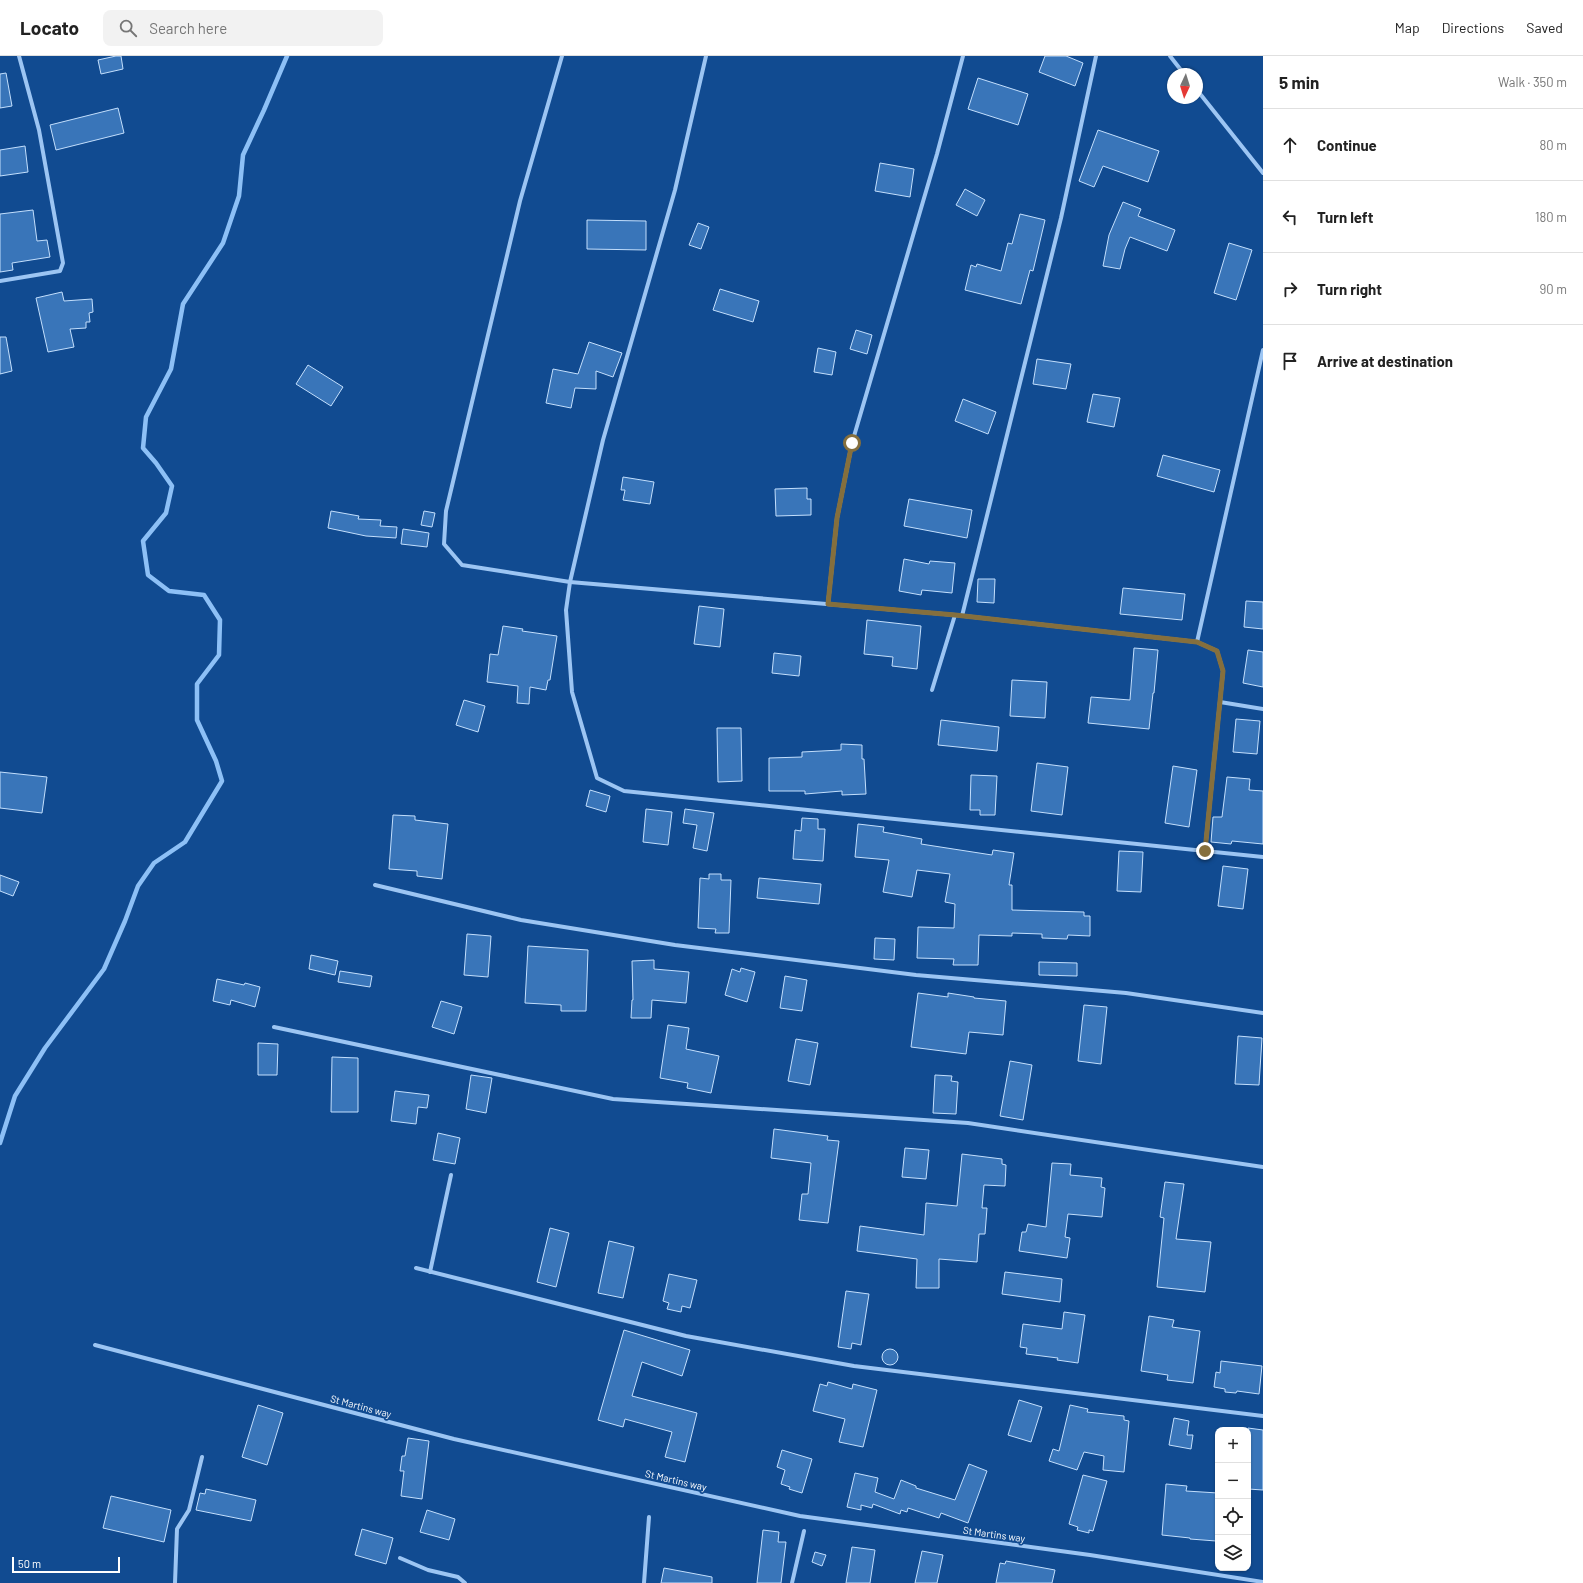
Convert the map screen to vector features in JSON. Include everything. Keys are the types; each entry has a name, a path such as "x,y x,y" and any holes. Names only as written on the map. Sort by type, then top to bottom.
{"street":[{"path":"0,281 60,271 63,263 39,130 20,56"},
{"path":"562,56 518,209 446,511 444,544 462,565 570,582 955,615 1197,642 1217,651 1223,671 1205,851"},
{"path":"706,56 675,190 603,440 570,582 566,610 572,692 597,778 624,791 1263,857"},
{"path":"828,604 837,518 852,443 937,154 962,56"},
{"path":"962,616 1061,218 1096,56"},
{"path":"1170,56 1179,68"},
{"path":"1203,97 1263,172"},
{"path":"1197,642 1263,350"},
{"path":"932,690 955,615"},
{"path":"1220,702 1263,709"},
{"path":"375,885 521,920 675,946 916,976 1126,993 1263,1013"},
{"path":"274,1027 613,1099 968,1123 1263,1167"},
{"path":"430,1272 451,1175"},
{"path":"416,1268 686,1336 854,1366 1263,1416 1263,1411"},
{"name":"St Martins way","path":"95,1346 454,1439 800,1516 1090,1555 1263,1582"},
{"path":"175,1583 177,1529 189,1510 202,1457"},
{"path":"644,1583 649,1517"},
{"path":"792,1583 804,1531"},
{"path":"400,1558 428,1570 458,1577 465,1583"}],"building":[{"path":"121,56 123,69 101,74 98,60"},
{"path":"1045,56 1066,56 1083,63 1075,86 1039,72"},
{"path":"6,73 12,106 0,108 0,74"},
{"path":"978,78 1028,94 1018,125 968,109"},
{"path":"118,108 124,133 56,150 50,125"},
{"path":"1098,130 1159,151 1148,182 1103,166 1094,187 1079,181"},
{"path":"25,146 28,172 0,176 0,150"},
{"path":"880,163 914,169 910,197 875,191"},
{"path":"965,189 985,200 977,216 956,205"},
{"path":"1123,202 1141,209 1138,216 1175,230 1167,251 1130,237 1120,269 1103,266 1109,235"},
{"path":"33,210 37,241 47,240 50,257 12,263 13,270 0,272 0,214"},
{"path":"1020,214 1045,220 1033,271 1030,270 1021,304 965,290 971,265 976,267 977,264 1001,271 1008,243 1012,244"},
{"path":"587,220 646,221 646,250 587,249"},
{"path":"698,223 709,227 701,249 689,245"},
{"path":"1229,243 1252,250 1236,300 1214,293"},
{"path":"720,289 759,301 753,322 713,310"},
{"path":"62,292 64,301 92,299 93,312 89,313 90,322 86,322 86,328 70,329 74,347 48,352 36,298"},
{"path":"856,330 872,335 867,354 850,349"},
{"path":"0,337 6,337 12,371 0,374"},
{"path":"589,342 622,353 613,377 596,371 596,389 575,388 571,408 546,403 553,369 578,374"},
{"path":"818,348 836,352 832,375 814,372"},
{"path":"1037,359 1071,364 1066,389 1033,384"},
{"path":"308,365 343,387 331,406 296,384"},
{"path":"1093,394 1120,398 1114,427 1087,422"},
{"path":"963,399 996,412 988,434 955,421"},
{"path":"1163,455 1220,470 1214,492 1157,476"},
{"path":"623,477 654,482 650,504 623,500 625,490 621,490"},
{"path":"807,488 807,499 811,499 811,515 776,516 775,489"},
{"path":"909,499 972,510 967,538 904,526"},
{"path":"331,511 359,516 358,519 381,520 380,526 397,527 396,538 366,536 328,528"},
{"path":"424,511 435,513 432,527 421,525"},
{"path":"403,529 429,533 427,547 401,544"},
{"path":"904,559 929,564 930,561 955,563 952,593 922,590 921,595 899,591"},
{"path":"978,579 995,579 994,603 977,602"},
{"path":"1123,588 1185,594 1182,620 1120,614"},
{"path":"1246,601 1263,602 1263,629 1244,627"},
{"path":"699,606 724,609 720,647 694,644"},
{"path":"867,620 921,626 917,669 892,666 893,657 864,654"},
{"path":"503,626 523,629 522,631 557,636 550,680 548,680 546,690 530,687 529,704 517,703 518,686 487,682 490,654 498,655"},
{"path":"1134,648 1158,650 1149,729 1088,723 1091,697 1130,700"},
{"path":"1248,650 1263,652 1263,687 1243,683"},
{"path":"774,653 801,656 799,676 772,673"},
{"path":"1012,680 1047,682 1045,718 1010,716"},
{"path":"464,700 485,706 478,732 456,725"},
{"path":"1236,719 1260,721 1257,754 1233,752"},
{"path":"941,720 999,727 997,751 938,745"},
{"path":"717,728 741,728 742,781 718,782"},
{"path":"841,744 862,745 866,794 842,795 842,791 805,794 805,791 769,791 769,758 802,757 802,752 841,750"},
{"path":"1037,763 1068,767 1062,815 1031,811"},
{"path":"1173,766 1197,770 1189,827 1165,823"},
{"path":"0,772 47,777 42,813 0,808"},
{"path":"971,775 997,776 995,815 980,815 980,810 970,810"},
{"path":"1227,777 1250,779 1249,790 1263,791 1263,844 1232,841 1231,844 1211,842 1213,817 1222,817"},
{"path":"590,790 610,796 606,812 586,806"},
{"path":"646,809 672,812 668,845 643,842"},
{"path":"685,809 714,813 707,851 693,848 697,825 683,823"},
{"path":"393,815 415,816 415,820 448,824 442,879 417,876 417,871 389,869"},
{"path":"802,818 818,819 818,829 825,829 823,861 793,859 795,830 801,831"},
{"path":"858,824 884,827 883,832 922,839 921,844 992,855 993,850 1014,853 1009,885 1012,885 1012,910 1084,912 1084,916 1090,916 1090,936 1068,935 1067,939 1042,938 1042,934 1012,933 1012,936 979,935 978,965 953,965 954,959 917,958 918,927 954,928 955,904 945,902 950,874 917,870 912,897 883,892 889,860 855,857"},
{"path":"1119,851 1143,852 1141,892 1117,891"},
{"path":"1223,866 1248,869 1243,909 1218,906"},
{"path":"709,874 721,874 721,880 731,880 729,933 715,933 716,929 698,928 700,878 709,879"},
{"path":"0,875 19,882 13,896 0,891"},
{"path":"759,878 821,884 819,904 757,898"},
{"path":"467,934 491,936 488,977 464,975"},
{"path":"875,938 895,939 894,960 874,959"},
{"path":"528,946 588,950 586,1011 561,1011 561,1005 525,1003"},
{"path":"311,955 338,961 335,975 309,969"},
{"path":"654,960 654,969 689,972 686,1003 652,1000 651,1018 631,1018 633,1000 632,961"},
{"path":"1039,962 1077,963 1077,976 1039,975"},
{"path":"741,968 755,972 747,1002 725,995 732,969 740,972"},
{"path":"340,971 372,976 370,987 338,982"},
{"path":"785,976 807,980 802,1011 780,1008"},
{"path":"217,979 260,987 255,1007 231,1000 230,1005 213,1001"},
{"path":"918,993 948,997 948,993 974,998 1006,1001 1003,1035 969,1032 966,1054 911,1047"},
{"path":"441,1001 462,1007 454,1034 432,1027"},
{"path":"1084,1005 1107,1007 1101,1064 1078,1061"},
{"path":"668,1025 689,1028 686,1049 719,1056 711,1093 687,1088 688,1083 660,1078"},
{"path":"1238,1036 1262,1038 1259,1085 1235,1084"},
{"path":"796,1039 818,1043 810,1085 788,1081"},
{"path":"258,1043 278,1044 277,1075 258,1075"},
{"path":"332,1057 358,1058 358,1112 331,1112"},
{"path":"1010,1061 1032,1065 1023,1120 1000,1116"},
{"path":"471,1075 492,1078 486,1113 466,1109"},
{"path":"935,1075 952,1076 951,1081 958,1082 956,1114 933,1113"},
{"path":"395,1091 429,1095 427,1108 418,1107 416,1124 391,1121"},
{"path":"774,1129 828,1136 827,1140 839,1141 828,1223 799,1220 802,1194 808,1194 811,1163 771,1158"},
{"path":"438,1133 460,1138 455,1164 433,1160"},
{"path":"905,1148 929,1150 926,1179 902,1177"},
{"path":"962,1154 1002,1159 1002,1164 1006,1165 1005,1186 984,1185 982,1208 987,1208 985,1234 979,1234 977,1262 939,1259 939,1288 916,1288 917,1259 857,1251 860,1226 924,1235 926,1203 957,1206"},
{"path":"1052,1163 1071,1164 1070,1175 1102,1178 1101,1187 1105,1188 1102,1217 1068,1214 1065,1237 1070,1238 1067,1258 1019,1251 1022,1232 1026,1232 1028,1224 1046,1227"},
{"path":"1165,1182 1184,1184 1176,1239 1211,1242 1205,1292 1157,1287 1164,1218 1160,1217"},
{"path":"550,1228 569,1233 556,1287 537,1282"},
{"path":"609,1241 634,1247 623,1298 598,1293"},
{"path":"1005,1272 1062,1279 1060,1302 1002,1294"},
{"path":"669,1274 697,1280 690,1308 682,1306 681,1312 667,1309 669,1303 663,1301"},
{"path":"846,1291 869,1294 861,1345 852,1343 851,1349 838,1347"},
{"path":"1064,1312 1085,1315 1078,1363 1057,1360 1058,1358 1026,1354 1027,1348 1020,1347 1023,1324 1062,1329"},
{"path":"1149,1316 1174,1320 1172,1327 1200,1331 1193,1383 1167,1380 1168,1375 1141,1371"},
{"path":"624,1330 690,1350 682,1376 642,1362 632,1396 697,1413 685,1462 665,1457 672,1432 625,1419 623,1427 598,1420"},
{"path":"887,1349 893,1349 898,1354 896,1363 893,1365 887,1365 882,1360 882,1354"},
{"path":"1221,1361 1262,1366 1259,1394 1237,1391 1236,1393 1225,1392 1225,1389 1214,1387 1216,1372 1220,1373"},
{"path":"828,1382 852,1389 853,1384 877,1390 863,1447 839,1442 845,1419 813,1411 820,1384 827,1386"},
{"path":"1019,1400 1042,1407 1031,1442 1008,1435"},
{"path":"258,1405 283,1413 267,1465 242,1457"},
{"path":"1070,1405 1088,1409 1087,1412 1124,1416 1124,1420 1129,1421 1124,1472 1103,1470 1104,1456 1084,1452 1077,1470 1049,1461 1053,1449 1059,1451"},
{"path":"1174,1418 1189,1421 1187,1435 1193,1435 1191,1449 1169,1445"},
{"path":"1251,1428 1263,1430 1263,1490 1251,1489"},
{"path":"408,1438 429,1441 422,1499 401,1496 404,1471 400,1471 402,1456 405,1456"},
{"path":"782,1450 812,1459 802,1493 789,1489 790,1487 781,1484 785,1470 777,1467"},
{"path":"969,1464 987,1471 968,1523 941,1513 939,1518 908,1508 907,1512 901,1510 900,1514 873,1504 872,1508 861,1505 861,1510 847,1507 855,1473 878,1478 875,1492 894,1499 901,1480 916,1486 916,1488 955,1500"},
{"path":"1083,1475 1107,1481 1093,1531 1089,1530 1089,1533 1077,1530 1078,1527 1069,1524"},
{"path":"1166,1484 1187,1486 1186,1491 1215,1493 1215,1541 1162,1535"},
{"path":"206,1489 256,1500 251,1521 196,1510 200,1493 205,1494"},
{"path":"111,1496 171,1510 164,1542 103,1528"},
{"path":"427,1510 455,1519 449,1540 420,1532"},
{"path":"362,1529 393,1538 386,1564 355,1555"},
{"path":"763,1530 779,1532 778,1542 786,1542 781,1583 757,1583"},
{"path":"852,1547 875,1550 870,1583 846,1583"},
{"path":"922,1551 943,1555 937,1583 915,1583"},
{"path":"815,1552 826,1555 822,1566 812,1562"},
{"path":"1006,1561 1055,1570 1052,1583 996,1583 1000,1563 1005,1564"},
{"path":"664,1568 712,1577 712,1583 661,1583"}],"waterway":[{"path":"0,1143 15,1096 45,1048 104,969 125,921 138,886 154,863 185,842 222,781 216,761 197,720 197,684 219,655 220,620 204,595 169,591 148,575 143,541 166,513 172,486 156,463 143,448 146,417 171,369 183,304 223,243 239,196 243,155 287,56"}],"route":[{"path":"852,443 837,518 828,604 955,615 1197,642 1217,651 1223,671 1205,851"}]}
